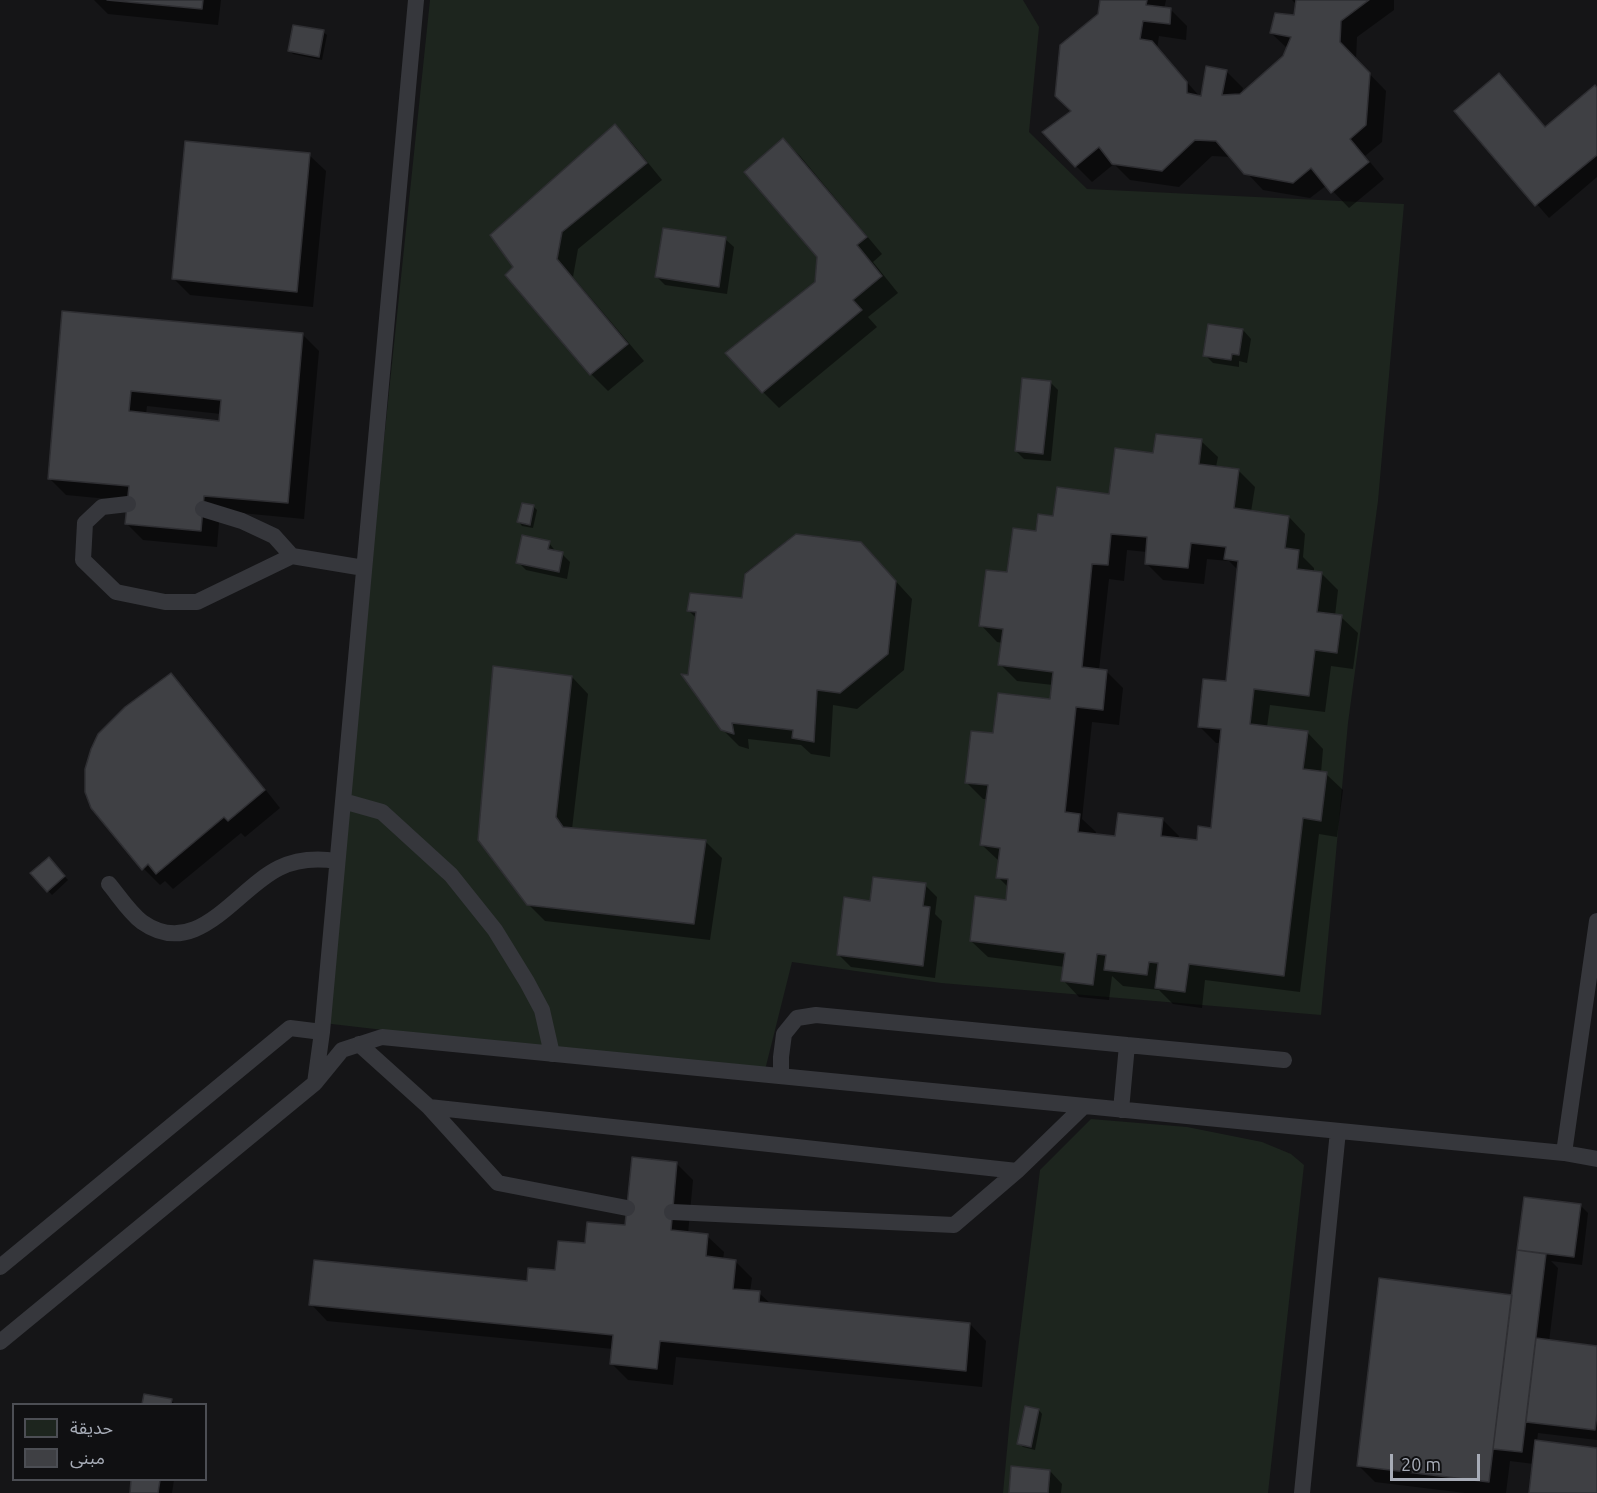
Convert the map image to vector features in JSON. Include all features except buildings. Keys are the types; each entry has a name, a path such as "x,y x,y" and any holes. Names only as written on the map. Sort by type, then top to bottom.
{"lane":[{"path":"315,1083 322,1032 416,0"},
{"path":"128,504 102,507 85,523 84,560 116,592 165,602 197,602 292,556 364,568"},
{"path":"203,509 242,521 274,536 292,556"},
{"path":"343,801 382,812 451,875 495,930 527,982 542,1010 552,1054"},
{"path":"109,884 132,912 146,924 162,931 185,933 207,924 255,883 280,867 308,860 337,861"},
{"path":"1564,1153 1597,921"},
{"path":"781,1076 784,1034 797,1018 816,1015 1284,1060"},
{"path":"0,1267 290,1028 322,1032"},
{"path":"0,1342 315,1083 342,1050 382,1037 1564,1153 1597,1159"},
{"path":"359,1044 429,1107 498,1183 627,1208"},
{"path":"1120,1110 1127,1045"},
{"path":"672,1212 954,1225 1017,1171 1084,1106"},
{"path":"429,1107 1017,1171"},
{"path":"1302,1493 1338,1131"}],"green space":[{"path":"430,0 1023,0 1039,27 1029,132 1087,189 1404,204 1378,501 1348,723 1321,1015 941,983 792,962 764,1074 323,1023","holes":["615,125 647,163 562,232 557,259 628,343 590,375 505,275 513,267 491,236","783,138 866,237 857,245 882,276 853,300 815,282 817,257 744,172","1156,434 1202,439 1199,463 1239,469 1234,508 1289,516 1285,548 1297,569 1322,572 1317,612 1342,615 1337,653 1315,650 1309,696 1254,689 1250,724 1307,731 1303,769 1321,821 1303,818 1284,976 1189,964 1185,992 1155,988 1158,963 1149,962 1147,975 1105,970 1106,955 1097,954 1093,985 1062,981 1065,953 970,941 975,896 1006,900 1008,879 996,878 1000,848 981,845 988,785 965,782 971,731 993,733 998,693 1050,699 1053,672 999,665 1003,629 979,626 986,570 1007,572 1013,529 1036,531 1038,514 1053,516 1057,488 1109,494 1115,448 1153,453","796,534 861,542 896,581 888,654 840,693 817,690 813,742 793,738 793,730 732,723 733,734 721,730 681,674 688,675 696,612 690,594 742,598 745,573","493,667 572,676 556,817 563,827 706,840 694,924 527,905 478,840"]},
{"path":"1091,1119 1187,1127 1262,1142 1291,1154 1304,1165 1268,1493 1003,1493 1011,1407 1040,1170"}]}
